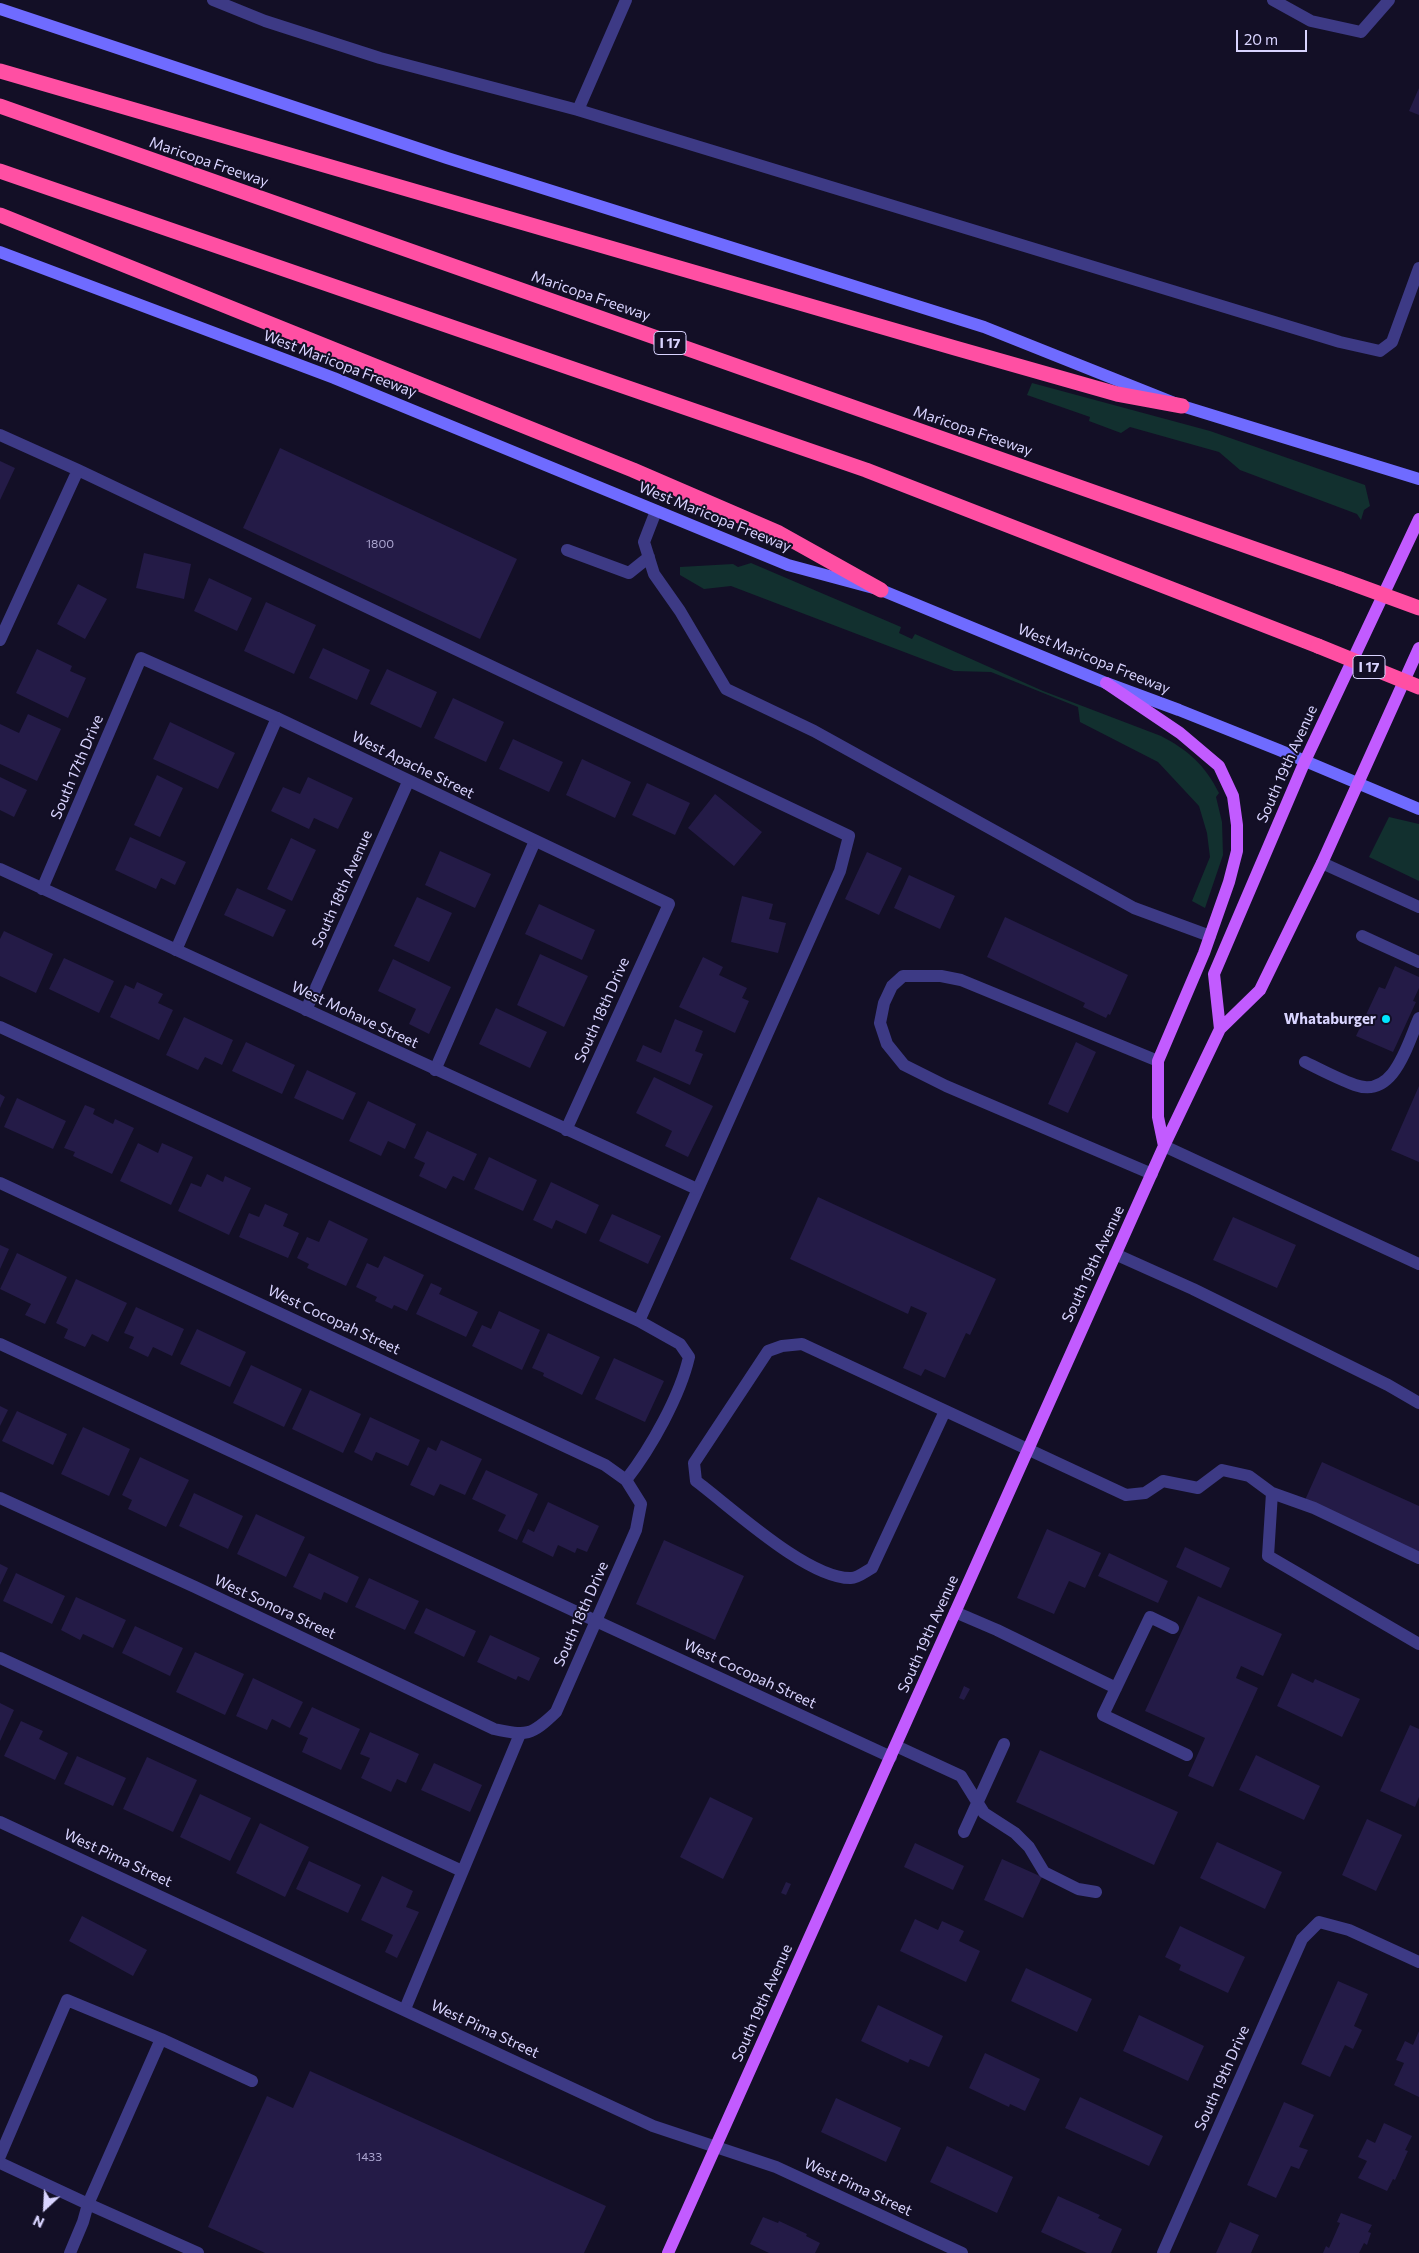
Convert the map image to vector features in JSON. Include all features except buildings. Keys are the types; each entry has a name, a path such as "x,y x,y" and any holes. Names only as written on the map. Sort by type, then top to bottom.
{"highway":[{"path":"0,70 965,351 1117,394 1182,406"},
{"name":"Maricopa Freeway","path":"0,106 1419,608"},
{"name":"I 17","path":"0,171 866,470 1419,687"},
{"path":"0,215 633,470 779,533 881,590"}],"main road":[{"path":"0,9 447,158 984,326 1182,406 1419,479"},
{"name":"West Maricopa Freeway","path":"0,252 334,378 788,565 881,590 1419,809"},
{"name":"South 19th Avenue","path":"1220,1029 1214,974 1305,761 1419,519"},
{"name":"South 19th Avenue","path":"668,2253 1164,1146 1220,1029 1260,990 1322,862 1419,648"},
{"path":"1106,683 1199,748 1219,766 1233,796 1237,831 1236,851 1229,882 1210,936 1158,1061 1158,1118 1164,1146"}],"street":[{"path":"213,0 266,22 380,58 578,110 1340,342 1380,351 1392,342 1419,268"},
{"path":"578,110 626,0"},
{"path":"1273,0 1311,21 1361,32 1389,0"},
{"path":"0,435 78,470 849,836 840,871 639,1321"},
{"path":"0,640 78,470"},
{"path":"656,511 644,542 654,574 680,611 726,689 814,731 1134,908 1210,936"},
{"path":"567,550 629,573 649,557"},
{"name":"West Apache Street","path":"141,658 276,718 669,904"},
{"name":"South 17th Drive","path":"42,889 141,658"},
{"path":"176,950 276,718"},
{"name":"South 18th Avenue","path":"306,1010 408,782"},
{"path":"435,1070 535,841"},
{"path":"1322,862 1419,907"},
{"name":"West Mohave Street","path":"0,869 697,1189"},
{"name":"South 18th Drive","path":"566,1130 669,904"},
{"path":"1362,936 1419,962"},
{"path":"1152,1174 946,1086 904,1065 887,1044 880,1023 884,1003 892,986 903,976 941,976 960,980 1158,1061"},
{"path":"1305,1062 1356,1086 1379,1086 1391,1077 1419,1018"},
{"path":"0,1027 639,1321 680,1344 690,1357 682,1385 639,1464 626,1480"},
{"path":"1164,1146 1419,1264"},
{"name":"West Cocopah Street","path":"0,1183 605,1465 626,1480 641,1504"},
{"path":"1115,1254 1211,1298 1388,1385 1419,1403"},
{"name":"West Cocopah Street","path":"0,1344 596,1621 893,1751 961,1776 984,1813 1015,1833 1029,1847 1044,1872 1078,1889 1096,1892"},
{"path":"945,1411 872,1568 854,1579 833,1577 801,1562 696,1481 694,1463 768,1351 782,1346 802,1344 1126,1495 1145,1493 1163,1481 1198,1488 1222,1470 1249,1476 1272,1493 1314,1508 1419,1558"},
{"path":"1272,1493 1268,1556 1419,1644"},
{"name":"West Sonora Street","path":"0,1498 203,1591 494,1729 520,1734 538,1729"},
{"name":"South 18th Drive","path":"538,1729 556,1712 636,1530 641,1504"},
{"path":"955,1612 997,1630 1116,1688"},
{"path":"1173,1628 1150,1617 1103,1715 1187,1755"},
{"path":"0,1658 462,1871"},
{"path":"405,2009 520,1734"},
{"path":"964,1832 1004,1744"},
{"name":"West Pima Street","path":"0,1822 653,2126 776,2166 962,2253"},
{"name":"South 19th Drive","path":"1162,2253 1302,1939 1319,1922 1349,1930 1419,1962"},
{"path":"0,2156 67,2000 161,2039 252,2081"},
{"path":"70,2253 83,2222 88,2204 161,2039"},
{"path":"0,2164 198,2253"}],"green space":[{"path":"1032,383 1210,431 1365,485 1370,506 1364,510 1361,520 1357,514 1240,470 1219,452 1130,427 1121,433 1089,421 1090,417 1027,395"},
{"path":"751,563 901,627 899,633 912,639 915,634 1043,691 1161,736 1188,753 1202,766 1219,793 1216,797 1222,822 1223,855 1205,908 1192,901 1210,857 1207,833 1199,806 1158,762 1080,722 1078,707 991,672 954,671 731,586 704,589 680,575 680,567 733,564 738,567"},
{"path":"1389,817 1419,824 1419,881 1369,857"}],"place":[{"name":"Whataburger","path":"1386,1019"}]}
